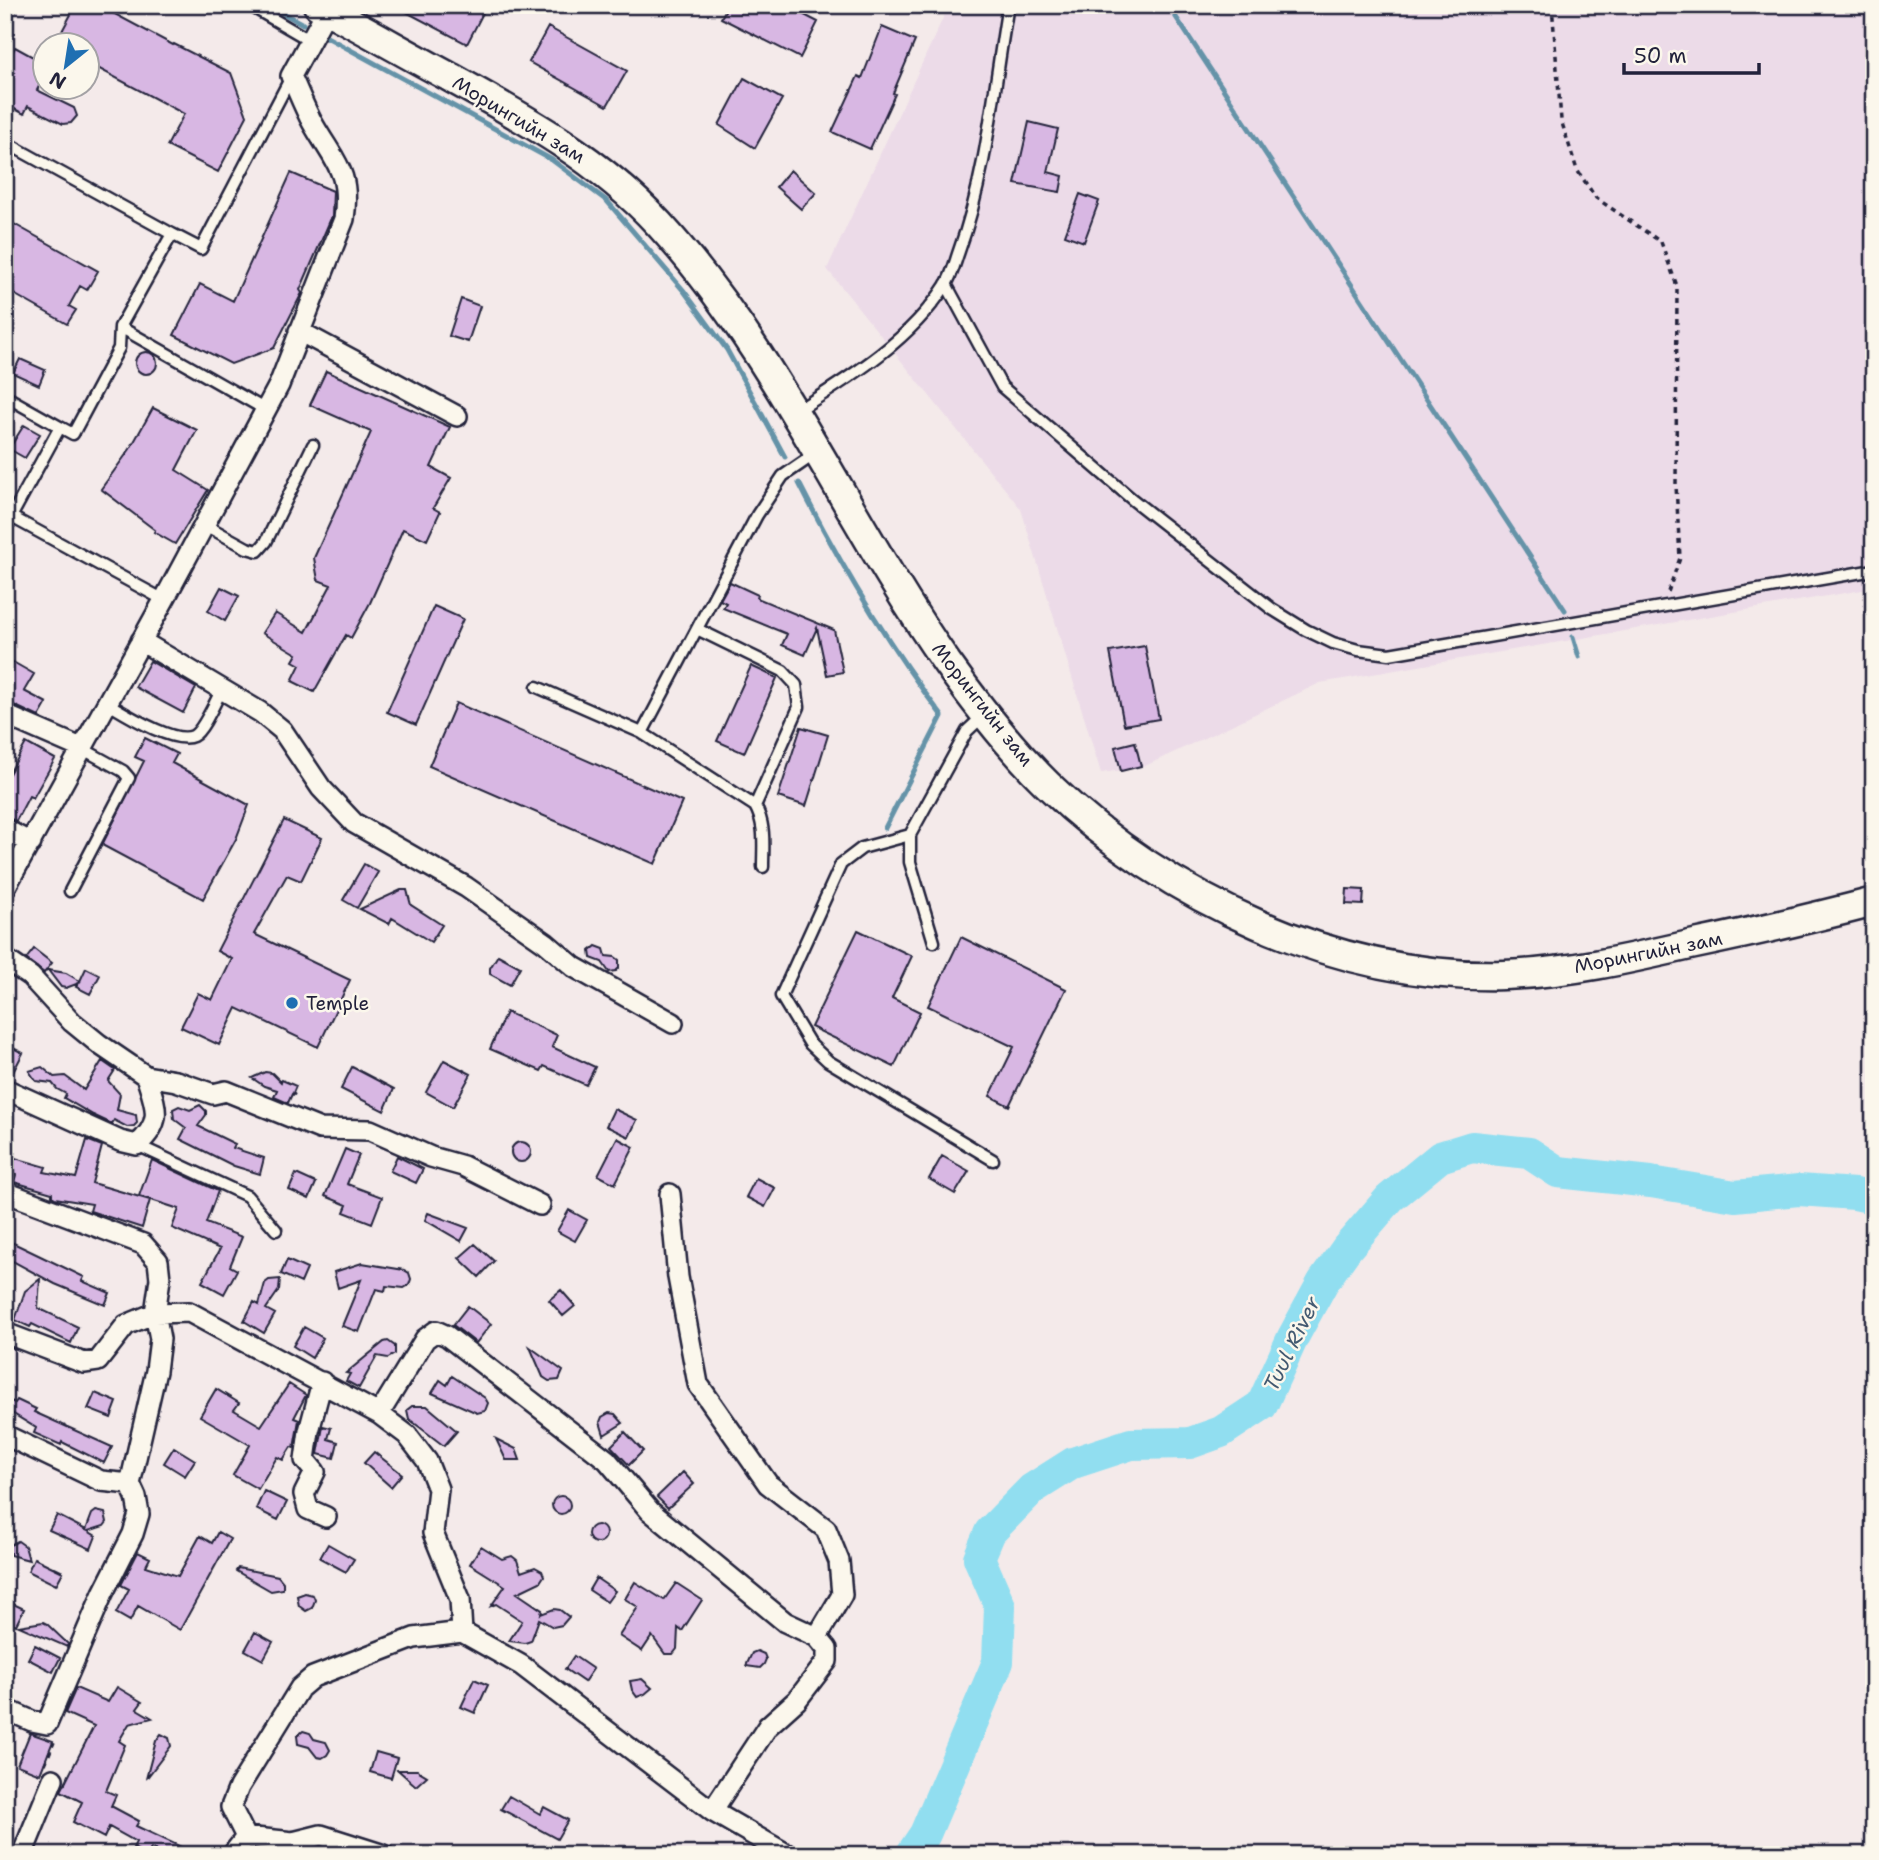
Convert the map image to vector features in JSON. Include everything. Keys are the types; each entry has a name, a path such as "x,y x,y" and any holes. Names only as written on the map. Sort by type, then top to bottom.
{"main road":[{"name":"Морингийн зам","path":"322,8 526,118 616,183 657,222 742,328 795,412 880,559 947,662 986,713 1048,784 1101,830 1202,897 1257,924 1315,946 1381,963 1438,971 1503,975 1600,965 1874,902"}],"street":[{"path":"5,888 32,843 279,385 344,219 347,197 342,171 312,122 291,76 311,41 322,8"},
{"path":"299,331 457,416"},
{"path":"141,641 260,712 282,730 321,788 354,823 466,887 546,943 574,967 673,1023"},
{"path":"5,715 83,749"},
{"path":"5,829 32,843"},
{"path":"5,959 30,976 72,1022 90,1037 146,1076 176,1081 213,1094 226,1091 320,1129 370,1130 431,1157 463,1166 540,1205"},
{"path":"5,1089 120,1141 137,1145 150,1134 157,1110 146,1076"},
{"path":"5,1192 143,1244 158,1261 160,1279 155,1313 160,1339 157,1360 130,1484 139,1514 133,1534 103,1593 47,1724 32,1721 5,1709"},
{"path":"670,1194 678,1277 698,1384 768,1485 826,1530 839,1561 842,1595 817,1636"},
{"path":"5,1333 84,1363 98,1362 126,1325 155,1313 189,1312 379,1415 407,1436 427,1461 439,1489 433,1533 460,1599 462,1632"},
{"path":"379,1415 425,1339 436,1331 447,1336 607,1460 649,1511 785,1622 817,1636 827,1649 827,1661 797,1700 768,1726 712,1811"},
{"path":"322,1382 309,1431 305,1460 315,1472 304,1494 307,1509 326,1517"},
{"path":"5,1435 101,1481 130,1484"},
{"path":"246,1837 231,1807 239,1787 300,1688 313,1677 414,1639 462,1632 521,1665 712,1811 788,1855"},
{"path":"22,1855 53,1779"},
{"path":"246,1837 293,1842 321,1835 384,1855"},
{"path":"232,1855 246,1837"}],"lane":[{"path":"249,5 311,41"},
{"path":"795,412 891,346 926,310 946,284 964,237 979,182 1008,5"},
{"path":"5,142 201,249 291,76"},
{"path":"5,396 73,435 119,348 120,327 172,234"},
{"path":"946,284 1002,387 1133,500 1272,609 1333,643 1389,654 1874,570"},
{"path":"120,327 266,410"},
{"path":"60,427 8,515 164,600"},
{"path":"205,525 247,548 258,551 266,542 313,445"},
{"path":"642,733 757,514 783,476 818,452"},
{"path":"696,629 783,671 796,685 799,706 755,806"},
{"path":"537,687 642,733 755,806 762,817 764,831 763,867"},
{"path":"107,704 165,734 186,737 193,736 200,729 222,689"},
{"path":"934,942 910,862 910,835 967,731 986,713"},
{"path":"70,891 129,778 123,771 83,749"},
{"path":"910,835 862,848 841,864 781,996 810,1044 828,1061 993,1160"},
{"path":"137,1145 247,1196 276,1230"}],"path":[{"path":"1552,5 1555,16 1561,120 1577,170 1596,198 1661,242 1677,286 1676,459 1680,558 1662,607"},
{"path":"47,1724 54,1741 45,1765 53,1779"}],"shaded area":[{"path":"949,5 1874,5 1874,588 1320,683 1143,767 1101,773 1021,509 827,269"}],"building":[{"path":"76,5 98,5 231,73 247,116 218,172 167,146 184,114 102,70 102,32 62,32"},
{"path":"393,5 477,5 485,9 467,44"},
{"path":"728,5 785,5 818,22 800,58 721,18"},
{"path":"548,27 627,71 607,106 529,62"},
{"path":"882,27 915,41 870,149 832,132 858,76 862,78"},
{"path":"15,47 32,56 32,102 62,102 74,108 77,116 71,123 63,124 28,106 24,114 5,104 5,66"},
{"path":"744,78 782,99 755,148 719,125"},
{"path":"1029,122 1058,129 1048,172 1063,176 1060,192 1015,184"},
{"path":"790,170 816,193 801,209 776,187"},
{"path":"291,173 333,191 332,216 300,290 302,293 274,348 231,364 174,335 200,284 233,301"},
{"path":"1080,194 1099,201 1084,242 1065,235"},
{"path":"5,219 98,271 87,290 80,286 69,306 76,310 67,324 5,289"},
{"path":"461,299 480,306 468,342 449,336"},
{"path":"146,352 154,355 157,363 154,371 146,374 138,371 135,363 138,355"},
{"path":"20,359 45,370 39,385 13,373"},
{"path":"326,371 450,427 431,467 451,478 433,508 440,512 427,540 403,529 351,638 346,635 314,692 292,681 300,665 293,661 297,654 262,633 275,613 306,632 331,585 318,580 314,558 371,432 310,405"},
{"path":"153,408 197,430 176,470 208,490 175,544 154,532 155,530 101,489 130,449"},
{"path":"24,425 40,434 25,458 9,449"},
{"path":"730,582 758,595 757,598 834,630 843,672 827,675 817,628 805,655 782,645 787,634 723,608 726,603 720,600"},
{"path":"221,587 239,596 225,621 208,611"},
{"path":"434,606 463,619 416,725 387,712"},
{"path":"1145,646 1159,719 1124,725 1110,652"},
{"path":"150,661 196,688 183,713 135,687"},
{"path":"13,662 34,674 24,691 47,703 39,717 5,701 5,675"},
{"path":"751,666 777,678 744,753 717,741"},
{"path":"456,703 682,802 655,864 429,766"},
{"path":"801,727 828,735 806,806 778,797"},
{"path":"145,738 177,754 172,763 249,805 236,839 203,899 102,845 144,761 135,757"},
{"path":"1135,742 1141,766 1121,771 1115,747"},
{"path":"26,743 55,759 33,798 29,796 16,821 5,817 5,781"},
{"path":"284,820 322,838 301,881 287,875 254,934 350,980 318,1047 237,1008 219,1045 181,1027 198,993 212,1000 232,959 217,951"},
{"path":"364,864 378,872 357,908 343,900"},
{"path":"1347,889 1364,890 1363,905 1346,904"},
{"path":"401,890 407,890 411,905 442,925 431,942 392,918 389,924 360,909"},
{"path":"858,930 912,956 892,998 920,1012 894,1067 811,1027"},
{"path":"961,937 1066,989 1009,1106 990,1096 1014,1047 928,1006"},
{"path":"596,946 604,949 606,956 619,960 619,968 616,971 609,972 602,962 591,958 590,951"},
{"path":"34,949 52,963 44,973 26,959"},
{"path":"498,955 520,967 510,985 490,974 490,968"},
{"path":"86,968 100,975 90,994 76,987 79,983 61,987 48,970 66,973 80,981"},
{"path":"506,1012 557,1035 552,1047 595,1067 586,1085 544,1066 541,1071 490,1049"},
{"path":"5,1044 23,1053 10,1078 5,1077"},
{"path":"444,1060 471,1074 453,1107 426,1092"},
{"path":"102,1061 115,1070 108,1081 120,1094 117,1110 136,1115 137,1123 134,1126 127,1127 114,1120 112,1124 93,1115 64,1098 66,1094 52,1083 36,1081 29,1071 42,1067 54,1077 65,1076 84,1090"},
{"path":"352,1067 394,1089 384,1111 341,1089"},
{"path":"265,1072 272,1073 281,1082 282,1080 296,1086 293,1093 295,1095 292,1094 288,1103 274,1097 277,1090 252,1078"},
{"path":"200,1105 206,1115 198,1126 235,1144 233,1148 264,1158 260,1174 234,1166 180,1139 186,1128 174,1119 173,1109 179,1106 190,1110"},
{"path":"614,1109 637,1120 629,1137 606,1126"},
{"path":"617,1138 634,1147 615,1184 598,1175"},
{"path":"87,1140 102,1146 92,1183 150,1200 142,1228 90,1211 92,1204 55,1198 52,1193 14,1182 16,1175 5,1173 5,1155 46,1167 44,1172 76,1178"},
{"path":"521,1142 528,1145 531,1152 528,1159 521,1162 514,1159 511,1152 514,1145"},
{"path":"345,1149 359,1155 347,1184 382,1197 372,1223 344,1212 347,1205 325,1196"},
{"path":"397,1156 423,1169 416,1183 390,1171"},
{"path":"942,1156 969,1171 955,1194 929,1179"},
{"path":"152,1160 218,1191 206,1223 242,1237 230,1266 237,1270 224,1294 202,1282 220,1249 172,1228 179,1209 139,1196"},
{"path":"296,1174 316,1183 309,1199 289,1190"},
{"path":"756,1178 775,1188 765,1207 746,1197"},
{"path":"569,1210 587,1220 575,1241 557,1231"},
{"path":"428,1213 468,1228 461,1241 425,1220"},
{"path":"5,1239 84,1277 82,1281 110,1293 105,1305 55,1284 5,1257"},
{"path":"475,1244 494,1261 479,1277 459,1258"},
{"path":"287,1260 307,1269 301,1283 281,1274"},
{"path":"362,1263 404,1270 409,1273 411,1279 409,1285 404,1288 386,1286 385,1291 376,1289 359,1332 342,1326 361,1280 338,1288 334,1272"},
{"path":"40,1279 38,1308 78,1327 71,1343 32,1324 30,1327 15,1320 25,1291"},
{"path":"280,1279 279,1290 266,1309 275,1314 264,1333 244,1321 254,1302 259,1305 265,1283"},
{"path":"561,1290 575,1306 563,1316 549,1300"},
{"path":"468,1306 491,1324 476,1343 453,1325"},
{"path":"304,1327 323,1338 312,1358 293,1346"},
{"path":"388,1341 395,1346 395,1354 388,1358 377,1356 359,1388 346,1381 350,1374 346,1373"},
{"path":"530,1347 563,1371 559,1380 549,1381 543,1377"},
{"path":"452,1376 485,1398 488,1403 485,1411 477,1413 432,1393 440,1380 447,1385"},
{"path":"289,1384 306,1395 294,1418 299,1420 294,1448 291,1447 283,1460 277,1457 258,1489 233,1475 250,1445 200,1416 216,1389 239,1403 234,1410 261,1426"},
{"path":"95,1393 117,1402 111,1418 88,1409"},
{"path":"17,1400 36,1409 34,1412 112,1447 104,1463 62,1442 61,1445 34,1433 36,1428 7,1410 11,1401 15,1403"},
{"path":"412,1406 427,1406 457,1431 444,1446 409,1419 407,1410"},
{"path":"609,1413 615,1414 623,1423 604,1435 600,1422 602,1417"},
{"path":"323,1426 331,1428 328,1439 338,1442 334,1458 318,1454"},
{"path":"625,1432 643,1451 629,1465 611,1446"},
{"path":"496,1439 516,1449 520,1460 506,1460"},
{"path":"174,1447 195,1460 185,1476 164,1463"},
{"path":"374,1452 402,1474 391,1487 364,1463"},
{"path":"683,1472 694,1484 668,1508 657,1497"},
{"path":"264,1491 287,1502 278,1520 256,1509"},
{"path":"561,1496 569,1501 570,1505 565,1513 561,1514 553,1509 552,1505 557,1497"},
{"path":"96,1511 105,1513 107,1522 104,1526 88,1531 96,1536 91,1549 49,1530 57,1515 86,1530 92,1514"},
{"path":"593,1525 601,1525 606,1534 604,1541 593,1543 588,1538 588,1530"},
{"path":"218,1532 230,1539 180,1630 138,1606 130,1621 116,1613 129,1589 121,1585 138,1552 150,1558 146,1566 178,1576 200,1536 212,1543"},
{"path":"18,1541 25,1546 29,1560 10,1555 10,1545"},
{"path":"328,1544 354,1559 346,1572 320,1558"},
{"path":"481,1546 502,1559 512,1556 517,1560 521,1572 535,1567 542,1571 544,1576 540,1582 517,1593 542,1610 541,1614 554,1609 560,1610 569,1617 562,1625 553,1627 539,1619 531,1641 509,1641 522,1621 496,1604 491,1606 505,1586 470,1564"},
{"path":"34,1558 63,1572 56,1585 28,1571"},
{"path":"238,1568 278,1576 283,1582 283,1589 271,1591 236,1571"},
{"path":"596,1578 615,1591 607,1602 589,1590"},
{"path":"635,1582 664,1600 676,1583 702,1600 682,1631 678,1628 677,1649 673,1654 665,1654 652,1636 642,1651 619,1636 638,1607 625,1599"},
{"path":"305,1593 313,1595 315,1600 312,1608 306,1611 299,1606 297,1596"},
{"path":"5,1600 24,1609 16,1625 5,1620"},
{"path":"43,1622 68,1644 67,1647 19,1626"},
{"path":"255,1632 273,1642 263,1660 245,1650"},
{"path":"35,1645 60,1658 53,1672 28,1659"},
{"path":"757,1651 764,1654 764,1664 760,1668 746,1666 752,1653"},
{"path":"574,1656 593,1669 584,1682 565,1669"},
{"path":"474,1679 488,1685 475,1713 461,1707"},
{"path":"642,1679 652,1688 637,1697 630,1681"},
{"path":"117,1687 142,1702 137,1709 152,1718 129,1724 119,1741 125,1745 106,1791 116,1795 111,1806 139,1821 136,1826 198,1855 165,1855 151,1848 148,1855 133,1848 136,1842 109,1827 104,1838 73,1822 82,1802 61,1791 94,1726 65,1713 76,1688 108,1702"},
{"path":"303,1731 310,1733 314,1739 326,1742 330,1750 327,1755 317,1757 309,1747 298,1744 297,1736"},
{"path":"30,1733 53,1741 40,1774 17,1765"},
{"path":"161,1734 169,1738 171,1746 146,1779 156,1741"},
{"path":"376,1752 397,1758 391,1778 370,1772"},
{"path":"398,1770 417,1770 427,1776 416,1786"},
{"path":"509,1796 540,1814 544,1807 568,1820 557,1839 501,1809"}],"waterway":[{"path":"268,5 303,24"},
{"path":"1168,5 1565,610"},
{"path":"323,35 552,160 607,201 684,291 727,350 785,457"},
{"path":"799,483 865,602 942,716 885,828"},
{"path":"1573,637 1579,657"},
{"name":"Tuul River","path":"911,1855 925,1834 998,1662 1000,1606 979,1558 990,1532 1032,1489 1073,1463 1131,1444 1190,1443 1221,1432 1262,1405 1293,1337 1323,1282 1347,1248 1390,1198 1440,1157 1472,1147 1529,1153 1558,1172 1651,1182 1735,1196 1799,1190 1874,1198"}],"place":[{"name":"Temple","path":"292,1003"}]}
